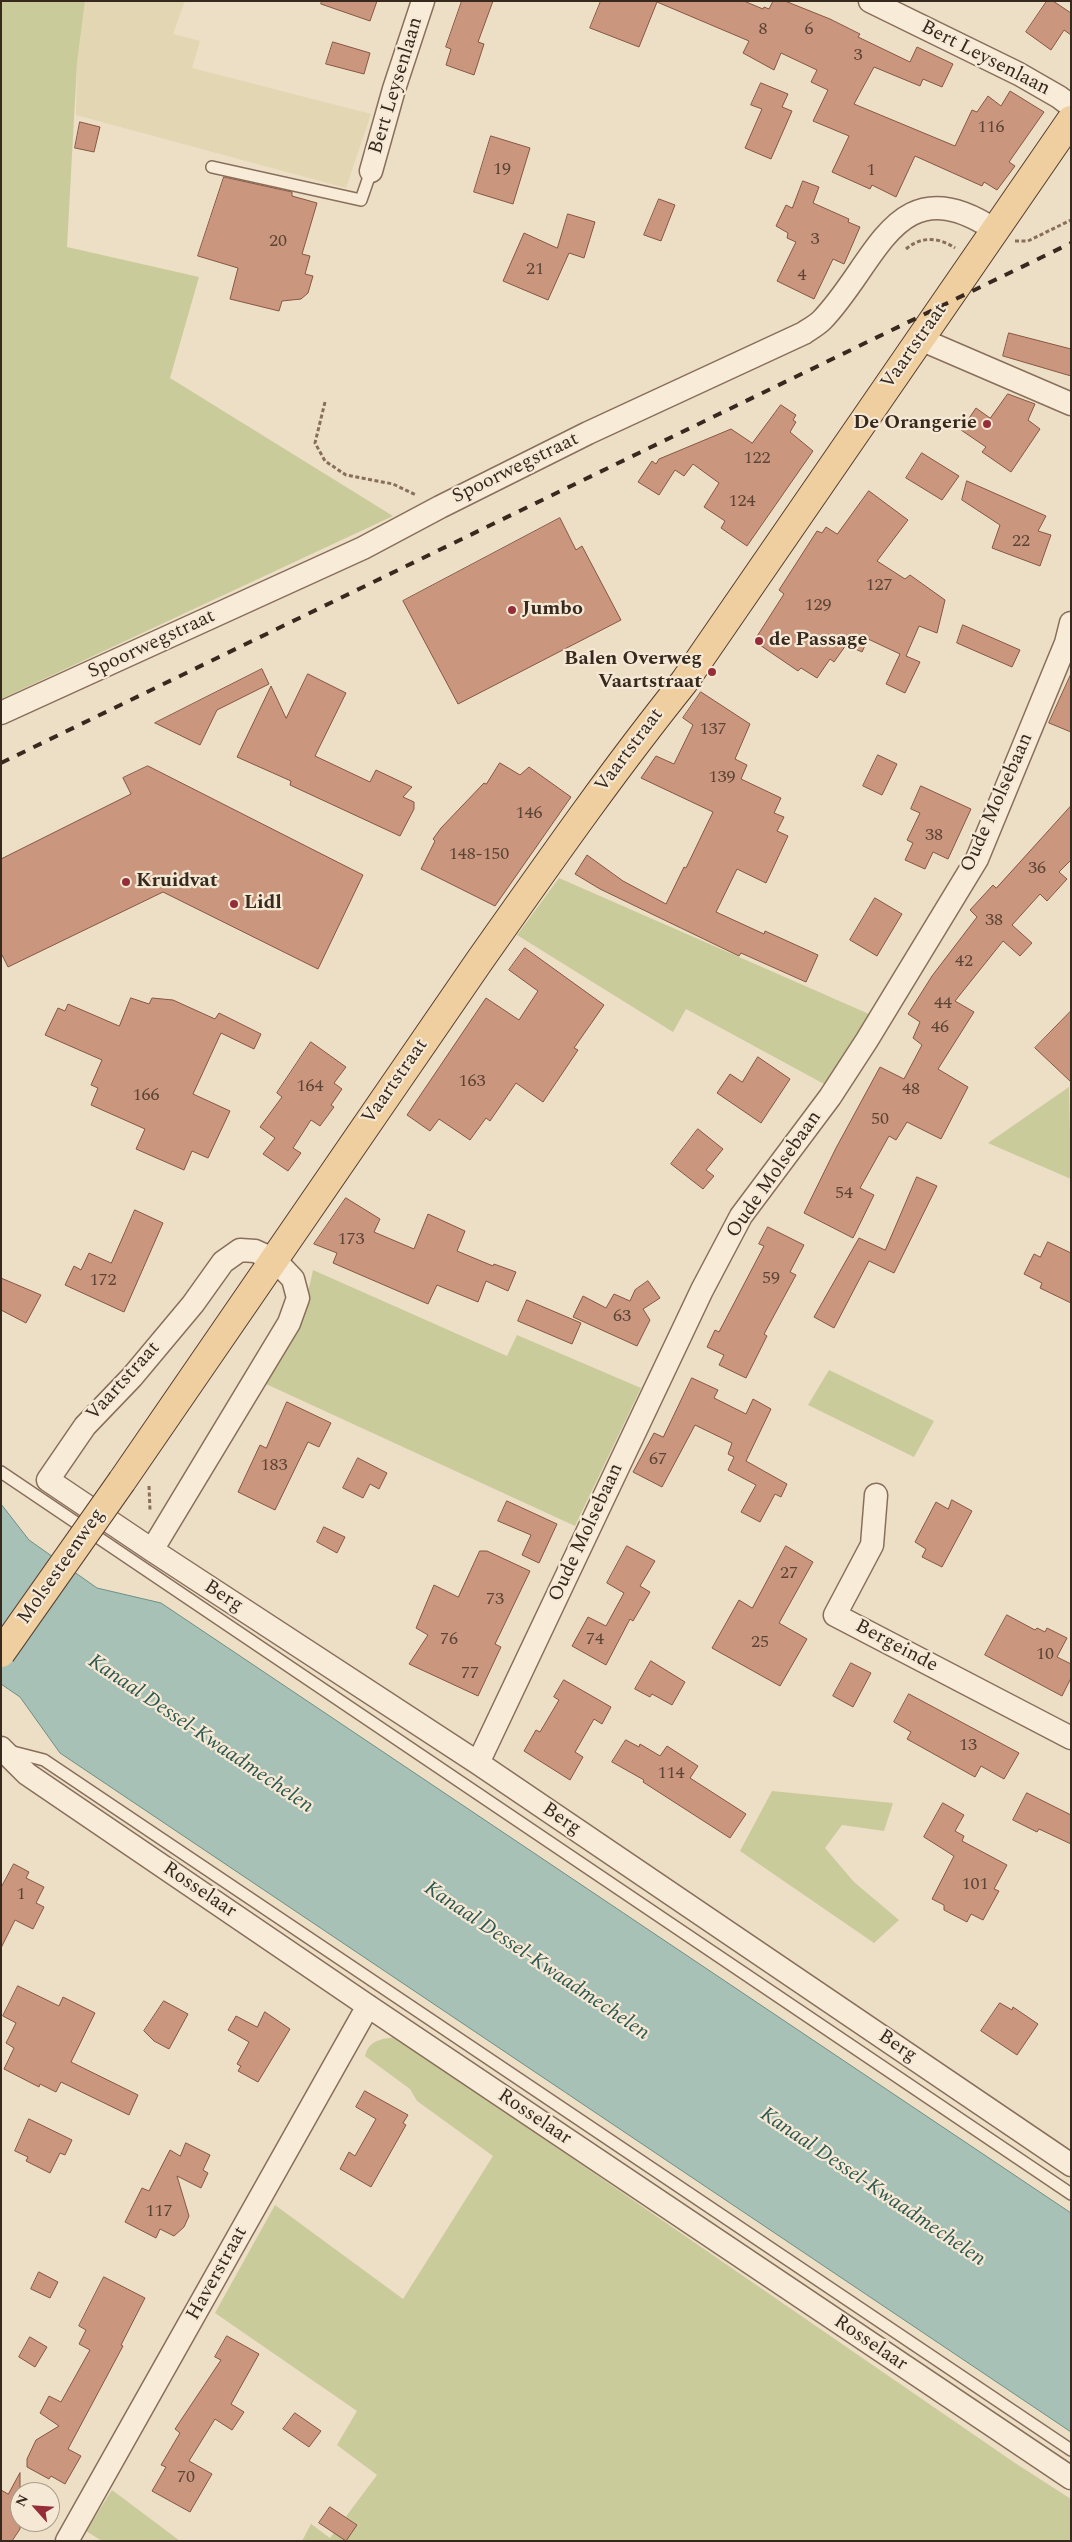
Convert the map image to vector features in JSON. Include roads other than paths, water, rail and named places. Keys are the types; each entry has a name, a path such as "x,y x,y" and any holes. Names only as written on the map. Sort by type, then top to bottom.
{"main road":[{"name":"Vaartstraat","path":"135,1482 275,1260 382,1100 626,754 684,682 1071,120"},
{"name":"Molsesteenweg","path":"1,1653 135,1482"}],"street":[{"name":"Bert Leysenlaan","path":"371,171 394,89 423,1"},
{"name":"Bert Leysenlaan","path":"870,1 1019,74 1071,106"},
{"name":"Spoorwegstraat","path":"1,713 362,548 588,433 804,333 822,320 886,235 899,221 913,212 927,208 955,209 975,216 995,230"},
{"path":"920,339 1071,404"},
{"name":"Oude Molsebaan","path":"478,1763 702,1290 741,1216 830,1097 867,1040 977,859 1066,643 1071,623"},
{"name":"Vaartstraat","path":"42,1488 85,1426 132,1377 193,1304 223,1262 240,1250 255,1251 275,1260 293,1279 298,1298 289,1323 147,1559"},
{"name":"Berg","path":"42,1488 147,1559 478,1763 1071,2165"},
{"name":"Bergeinde","path":"876,1495 872,1545 835,1615 1071,1738"},
{"name":"Rosselaar","path":"2,1751 27,1774 368,2006 1071,2478"},
{"name":"Haverstraat","path":"67,2541 368,2006"}],"lane":[{"path":"212,167 361,200 371,171"},
{"path":"1,1472 42,1488"},
{"path":"147,1559 1071,2194"},
{"path":"2,1751 44,1760 1071,2450"}],"water":[{"name":"Kanaal Dessel-Kwaadmechelen","path":"1,1504 29,1540 97,1588 161,1603 1071,2213 1071,2432 60,1753 20,1697 1,1684"}],"railway":[{"path":"1,763 1071,243"}],"place":[{"name":"De Orangerie","path":"987,424"},
{"name":"Jumbo","path":"512,610"},
{"name":"de Passage","path":"759,641"},
{"name":"Balen Overweg Vaartstraat","path":"712,672"},
{"name":"Kruidvat","path":"126,882"},
{"name":"Lidl","path":"234,904"}]}
